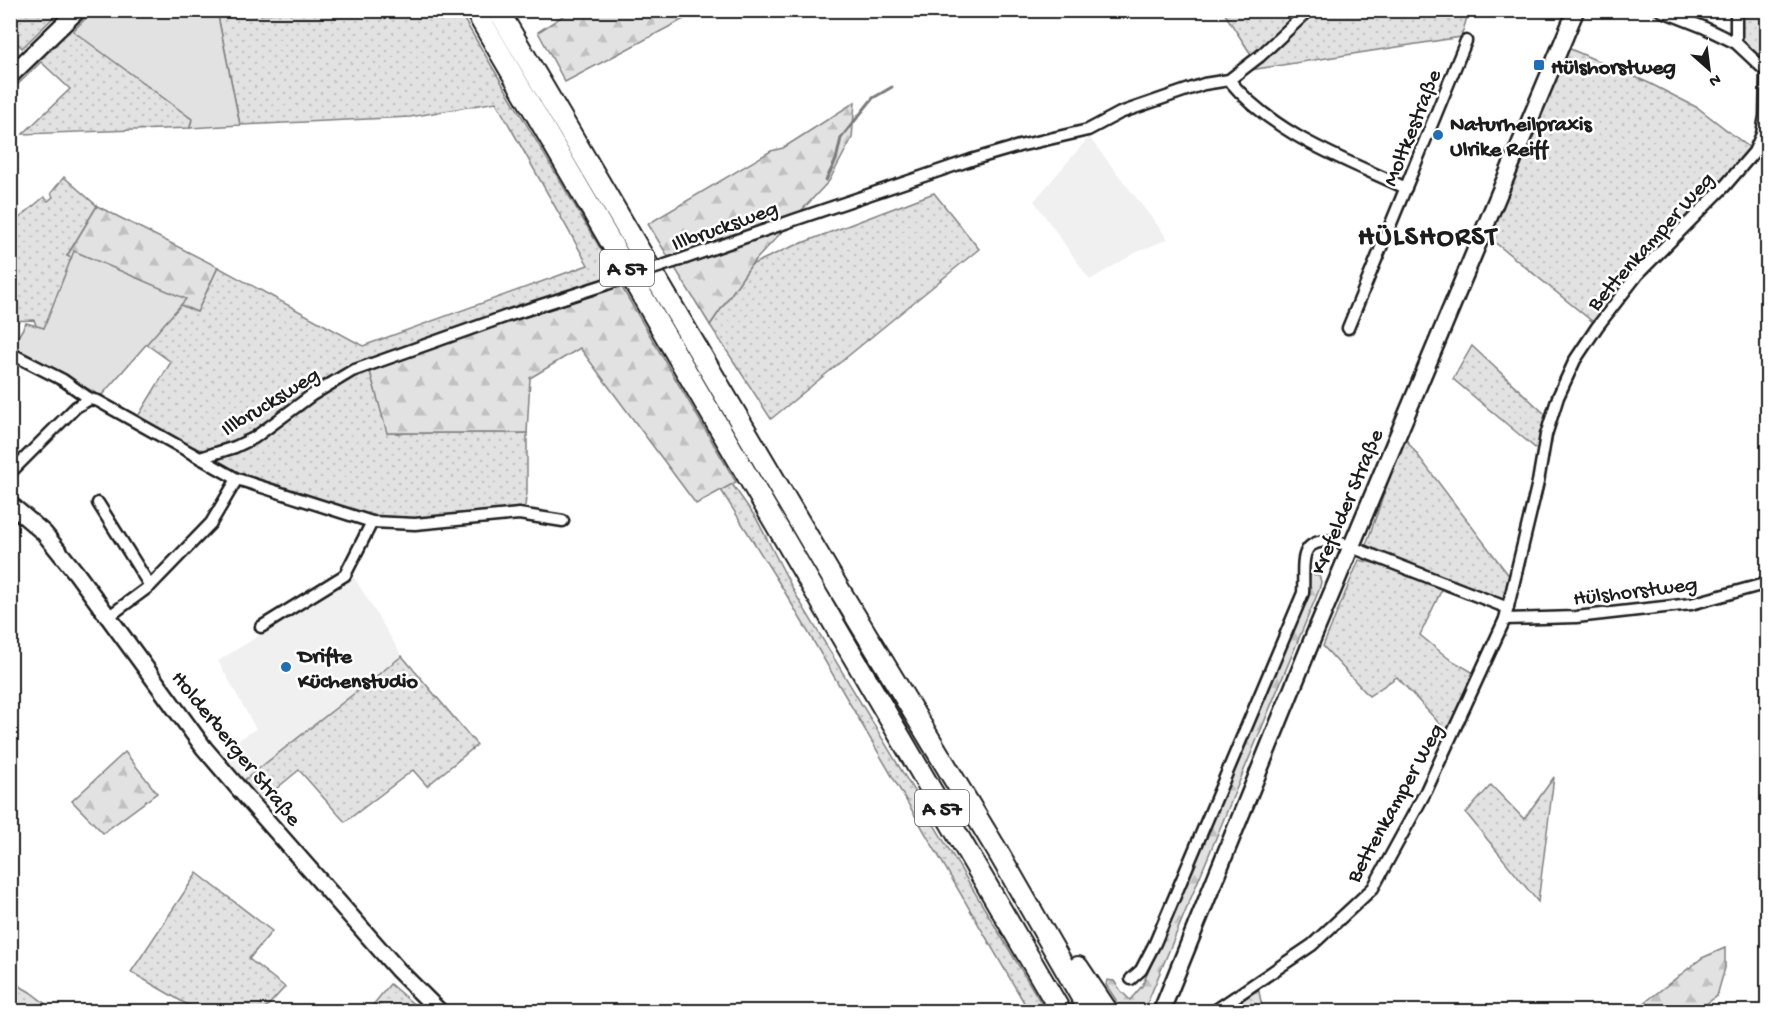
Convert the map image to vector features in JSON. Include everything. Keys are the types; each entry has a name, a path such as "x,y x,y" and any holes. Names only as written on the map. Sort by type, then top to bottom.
{"highway":[{"name":"A 57","path":"475,10 1061,1011"},
{"name":"A 57","path":"498,10 1090,1011"},
{"path":"998,852 1020,877 1057,937 1108,1011"}],"main road":[{"path":"10,76 78,10"},
{"name":"Krefelder Straße","path":"1161,1011 1351,547 1576,10"},
{"name":"Holderberger Straße","path":"10,504 44,533 204,748 398,970 440,1011"}],"street":[{"name":"Illbrucksweg","path":"10,353 63,380 90,399 98,400 200,458 235,447 254,438 312,395 352,370 971,160 1088,130 1120,112 1204,84 1229,80 1260,56 1309,10"},
{"path":"1659,10 1736,43 1767,73"},
{"path":"1736,10 1736,43"},
{"name":"Moltkestraße","path":"1348,328 1466,41"},
{"name":"Bettenkamper Weg","path":"1213,1011 1312,945 1373,888 1426,792 1506,614 1546,435 1558,397 1575,360 1638,274 1724,187 1754,152 1762,134 1765,116 1767,73"},
{"path":"1229,80 1243,97 1290,132 1406,188"},
{"path":"10,473 76,406 90,399"},
{"path":"200,458 237,479 372,522 415,524 519,514 563,521"},
{"path":"108,617 150,586 211,524 237,479"},
{"path":"99,503 150,586"},
{"path":"261,627 345,575 372,522"},
{"path":"1131,979 1141,970 1155,943 1304,593 1303,558 1310,546 1321,540 1336,541 1506,614"},
{"name":"Hülshorstweg","path":"1506,614 1576,617 1679,605 1767,583"}],"shaded area":[{"path":"1089,137 1168,239 1135,253 1090,280 1034,201"},
{"path":"354,577 402,656 243,781 218,753 256,729 218,661"}],"green space":[{"path":"11,10 60,11 22,48 11,37"},
{"path":"94,10 217,11 240,125 190,128 192,119 73,31"},
{"path":"291,10 459,11 616,275 366,360 320,385 268,423 238,441 208,450 193,448 172,439 137,418 171,362 139,339 98,396 90,391 90,387 165,298 197,312 218,267 363,346 588,265 496,102 410,117 240,125 217,11 260,11 261,15"},
{"path":"572,10 699,11 565,82 538,32"},
{"path":"87,11 94,11 74,31 192,119 190,128 23,134 70,89 41,62 11,91 11,85"},
{"path":"1223,11 1301,11 1252,56"},
{"path":"1316,11 1469,11 1461,37 1250,70"},
{"path":"1741,11 1767,11 1767,66 1742,41"},
{"path":"1568,48 1649,83 1698,108 1754,151 1767,110 1767,165 1756,154 1593,322 1487,236"},
{"path":"855,102 852,138 829,181 751,265 710,325 648,224 771,151 783,148"},
{"path":"64,177 97,206 67,256 157,295 41,338 34,320 11,321 11,225 44,197 48,201 53,197 51,193"},
{"path":"934,193 979,249 771,419 710,325 751,265 786,249"},
{"path":"97,206 218,267 197,312 67,256"},
{"path":"74,251 186,299 101,396 12,347 26,323 44,328"},
{"path":"621,286 736,482 696,504 580,348 530,378 527,433 387,433 369,368"},
{"path":"1472,346 1546,415 1540,452 1453,379"},
{"path":"369,368 388,433 527,433 527,493 524,511 415,520 372,518 235,473 216,461 253,442 325,391"},
{"path":"1404,437 1510,577 1504,601 1445,583 1420,635 1448,658 1479,676 1447,732 1397,677 1369,696 1323,646 1359,560 1419,573 1366,545"},
{"path":"732,484 756,518 796,595 1046,1011 1029,1011 783,589 721,490"},
{"path":"1310,574 1319,575 1321,582 1319,590 1144,1011 1118,1011 1115,1008 1116,1000 1106,985 1107,980 1114,981 1130,1000 1142,986 1243,752 1308,590"},
{"path":"402,656 477,745 427,786 413,770 345,822 299,770 260,802 243,781"},
{"path":"125,752 157,793 103,833 72,801"},
{"path":"1554,777 1538,902 1466,813 1491,785 1524,819"},
{"path":"197,873 272,931 249,959 285,987 263,1011 198,1011 131,972"},
{"path":"1725,948 1725,968 1717,996 1696,1011 1634,1011 1702,958"},
{"path":"11,981 30,992 55,1011 11,1011"},
{"path":"390,984 418,1008 415,1011 368,1011"},
{"path":"1258,987 1263,1011 1219,1011"}],"waterway":[{"path":"826,180 836,160 841,138 873,98 892,87"}],"place":[{"name":"Hülshorstweg","path":"1539,65"},
{"name":"Naturheilpraxis Ulrike Reiff","path":"1438,135"},
{"name":"Drifte Küchenstudio","path":"286,667"}],"district":[{"name":"HÜLSHORST","path":"1428,234"}]}
